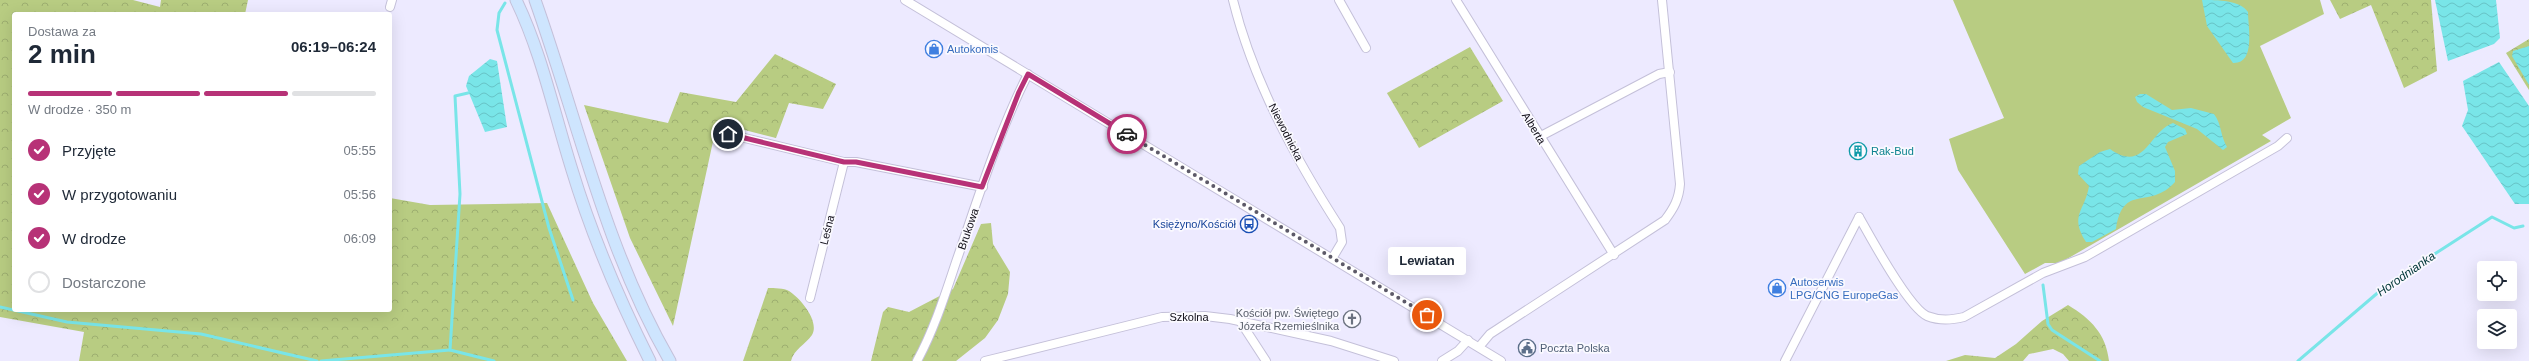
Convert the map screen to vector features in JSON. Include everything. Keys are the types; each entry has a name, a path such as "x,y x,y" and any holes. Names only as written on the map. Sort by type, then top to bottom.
{"main road":[{"path":"516,0 534,46 591,229 608,273 650,361"},
{"path":"535,0 607,225 643,311 670,361"}],"street":[{"path":"905,0 1333,257 1501,361"},
{"name":"Niewodnicka","path":"1233,0 1240,27 1276,114 1340,228 1342,242 1333,257"},
{"path":"1339,0 1366,48"},
{"name":"Alberta","path":"1456,0 1539,137 1614,255"},
{"path":"1479,347 1490,334 1614,255 1665,220 1674,208 1679,196 1680,184 1662,0"},
{"path":"1539,137 1659,74 1670,72"},
{"name":"Brukowa","path":"917,361 947,287 982,187 1019,92 1028,74"},
{"path":"728,134 844,162 856,162 982,187"},
{"path":"1785,361 1859,217 1875,246 1914,305 1926,316 1952,320 1964,317 2043,273 2084,256 2278,146 2287,138"},
{"name":"Leśna","path":"810,298 844,162"},
{"name":"Szkolna","path":"984,361 1162,317 1205,316 1240,321 1331,342 1394,361"},
{"path":"1240,321 1266,361"},
{"path":"1442,361 1458,351 1468,340"}],"green space":[{"path":"0,0 133,0 160,7 161,0 248,0 245,12 12,12 12,312 392,312 392,198 430,205 547,203 593,303 627,361 79,361 84,332 0,317"},
{"path":"1953,0 2320,0 2324,14 2260,46 2291,118 2262,135 2271,141 2060,263 2045,263 2025,274 1958,170 1949,139 2004,118"},
{"path":"2330,0 2431,0 2437,71 2404,88 2371,5 2340,19"},
{"path":"2529,39 2529,90 2506,53"},
{"path":"1470,47 1503,101 1419,148 1387,93"},
{"path":"775,54 836,84 823,109 789,103 776,138 717,123 673,326 630,238 584,105 668,123 680,92 736,102"},
{"path":"991,223 993,244 1010,272 1008,294 998,320 985,338 956,361 871,361 883,312 888,307 909,312 953,289 981,224"},
{"path":"768,288 787,290 803,304 808,310 813,323 814,329 812,335 797,350 791,361 743,361"},
{"path":"2068,305 2084,316 2096,328 2105,343 2109,361 2069,361 2063,354 2053,349 2029,354 2023,361 1946,361 1965,355 1995,358 2016,344 2042,321"}],"water":[{"path":"2202,0 2234,3 2240,5 2248,12 2248,51 2245,58 2240,62 2233,63 2207,26"},
{"path":"2435,0 2496,0 2500,38 2494,44 2448,61"},
{"path":"2529,46 2529,85 2512,56 2513,51"},
{"path":"490,59 497,61 507,127 485,132 466,86 469,76"},
{"path":"2499,62 2529,106 2529,204 2515,204 2462,126 2468,110 2463,81"},
{"path":"2140,94 2146,94 2172,110 2191,108 2214,114 2227,147 2223,150 2197,129 2143,107 2137,102 2135,97"},
{"path":"2173,123 2185,129 2187,134 2168,142 2165,147 2175,171 2175,182 2156,195 2131,201 2125,206 2119,215 2116,229 2092,242 2086,242 2081,233 2078,219 2089,186 2078,174 2079,166 2100,152 2110,149 2122,155 2131,157 2139,154 2165,127"}],"waterway":[{"path":"505,3 499,13 497,30 549,228 573,300"},
{"path":"321,361 450,350 460,194 455,96 468,93"},
{"name":"Horodnianka","path":"2298,361 2388,284 2492,217 2514,228 2523,226"},
{"path":"2043,285 2048,324 2052,330 2100,361"},
{"path":"0,307 12,310"},
{"path":"22,312 67,322 201,334 317,361"},
{"path":"450,350 494,361"}],"way so far":[{"path":"1127,134 1427,315"}],"place":[{"name":"Autokomis","path":"934,49"},
{"name":"Rak-Bud","path":"1858,151"},
{"name":"Księżyno/Kościół","path":"1249,224"},
{"name":"Autoserwis LPG/CNG EuropeGas","path":"1777,288"},
{"name":"Lewiatan","path":"1427,315"},
{"name":"Kościół pw. Świętego Józefa Rzemieślnika","path":"1352,319"},
{"name":"Poczta Polska","path":"1527,348"}],"route":[{"path":"728,134 844,162 856,162 982,187 1019,92 1028,74 1127,134"}]}
